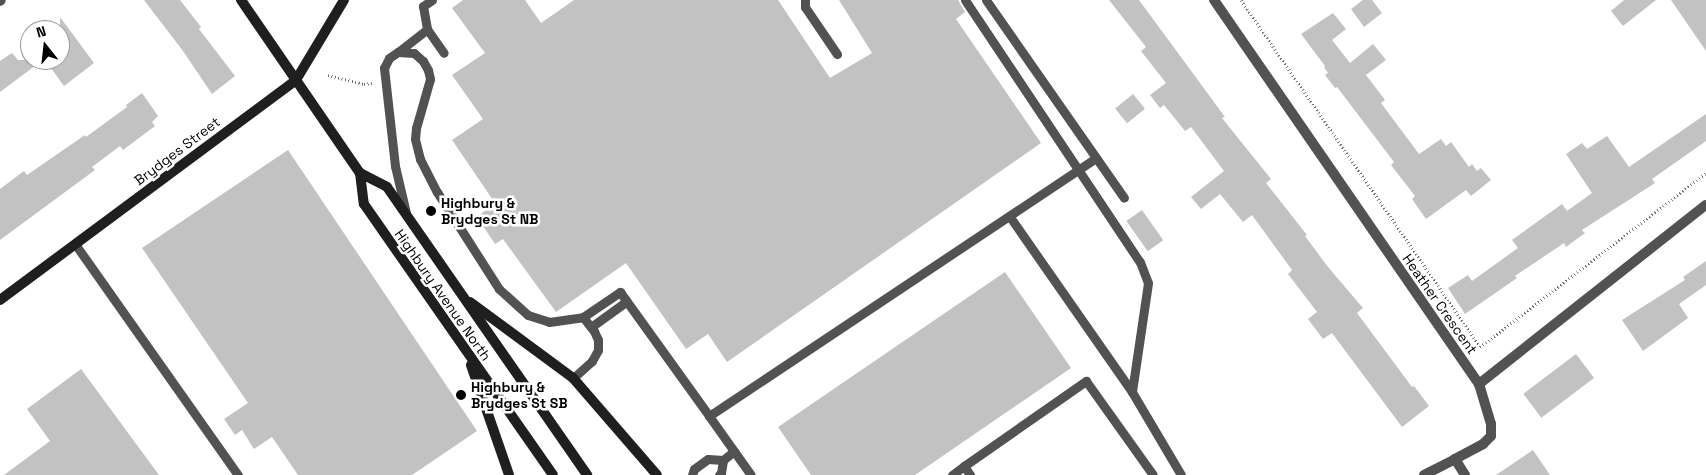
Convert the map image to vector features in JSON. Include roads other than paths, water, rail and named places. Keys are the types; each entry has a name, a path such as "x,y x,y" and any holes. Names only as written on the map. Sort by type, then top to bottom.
{"main road":[{"name":"Highbury Avenue North","path":"241,0 360,173 364,204 553,475"},
{"name":"Brydges Street","path":"0,300 296,80 344,0"},
{"name":"Highbury Avenue North","path":"360,173 388,186 587,475"},
{"path":"463,297 573,378 657,475"},
{"path":"468,355 509,475"}],"street":[{"name":"Heather Crescent","path":"1214,0 1479,384 1492,424 1491,436 1483,444 1455,459"},
{"path":"1479,384 1706,204"},
{"path":"1424,475 1455,459 1466,475"}],"lane":[{"path":"432,0 423,6 427,29 444,53"},
{"path":"805,0 805,7 837,54"},
{"path":"966,0 1140,262 1148,283 1132,392"},
{"path":"986,0 1124,198"},
{"path":"406,214 395,166 384,68 389,58 427,29"},
{"path":"398,52 414,53 423,61 430,79 415,139 420,159 437,192 499,290 528,315 549,322 583,317 620,292 751,475"},
{"path":"709,416 1096,158"},
{"path":"1010,217 1132,392 1181,475"},
{"path":"75,244 238,475"},
{"path":"591,327 627,301"},
{"path":"573,378 592,361 598,350 598,340 583,317"},
{"path":"952,475 1086,381 1153,475"},
{"path":"719,475 723,460 734,451"},
{"path":"692,475 694,470 708,459 723,460"},
{"path":"964,466 970,475"}],"place":[{"name":"Highbury & Brydges St NB","path":"431,211"},
{"name":"Highbury & Brydges St SB","path":"461,395"}]}
